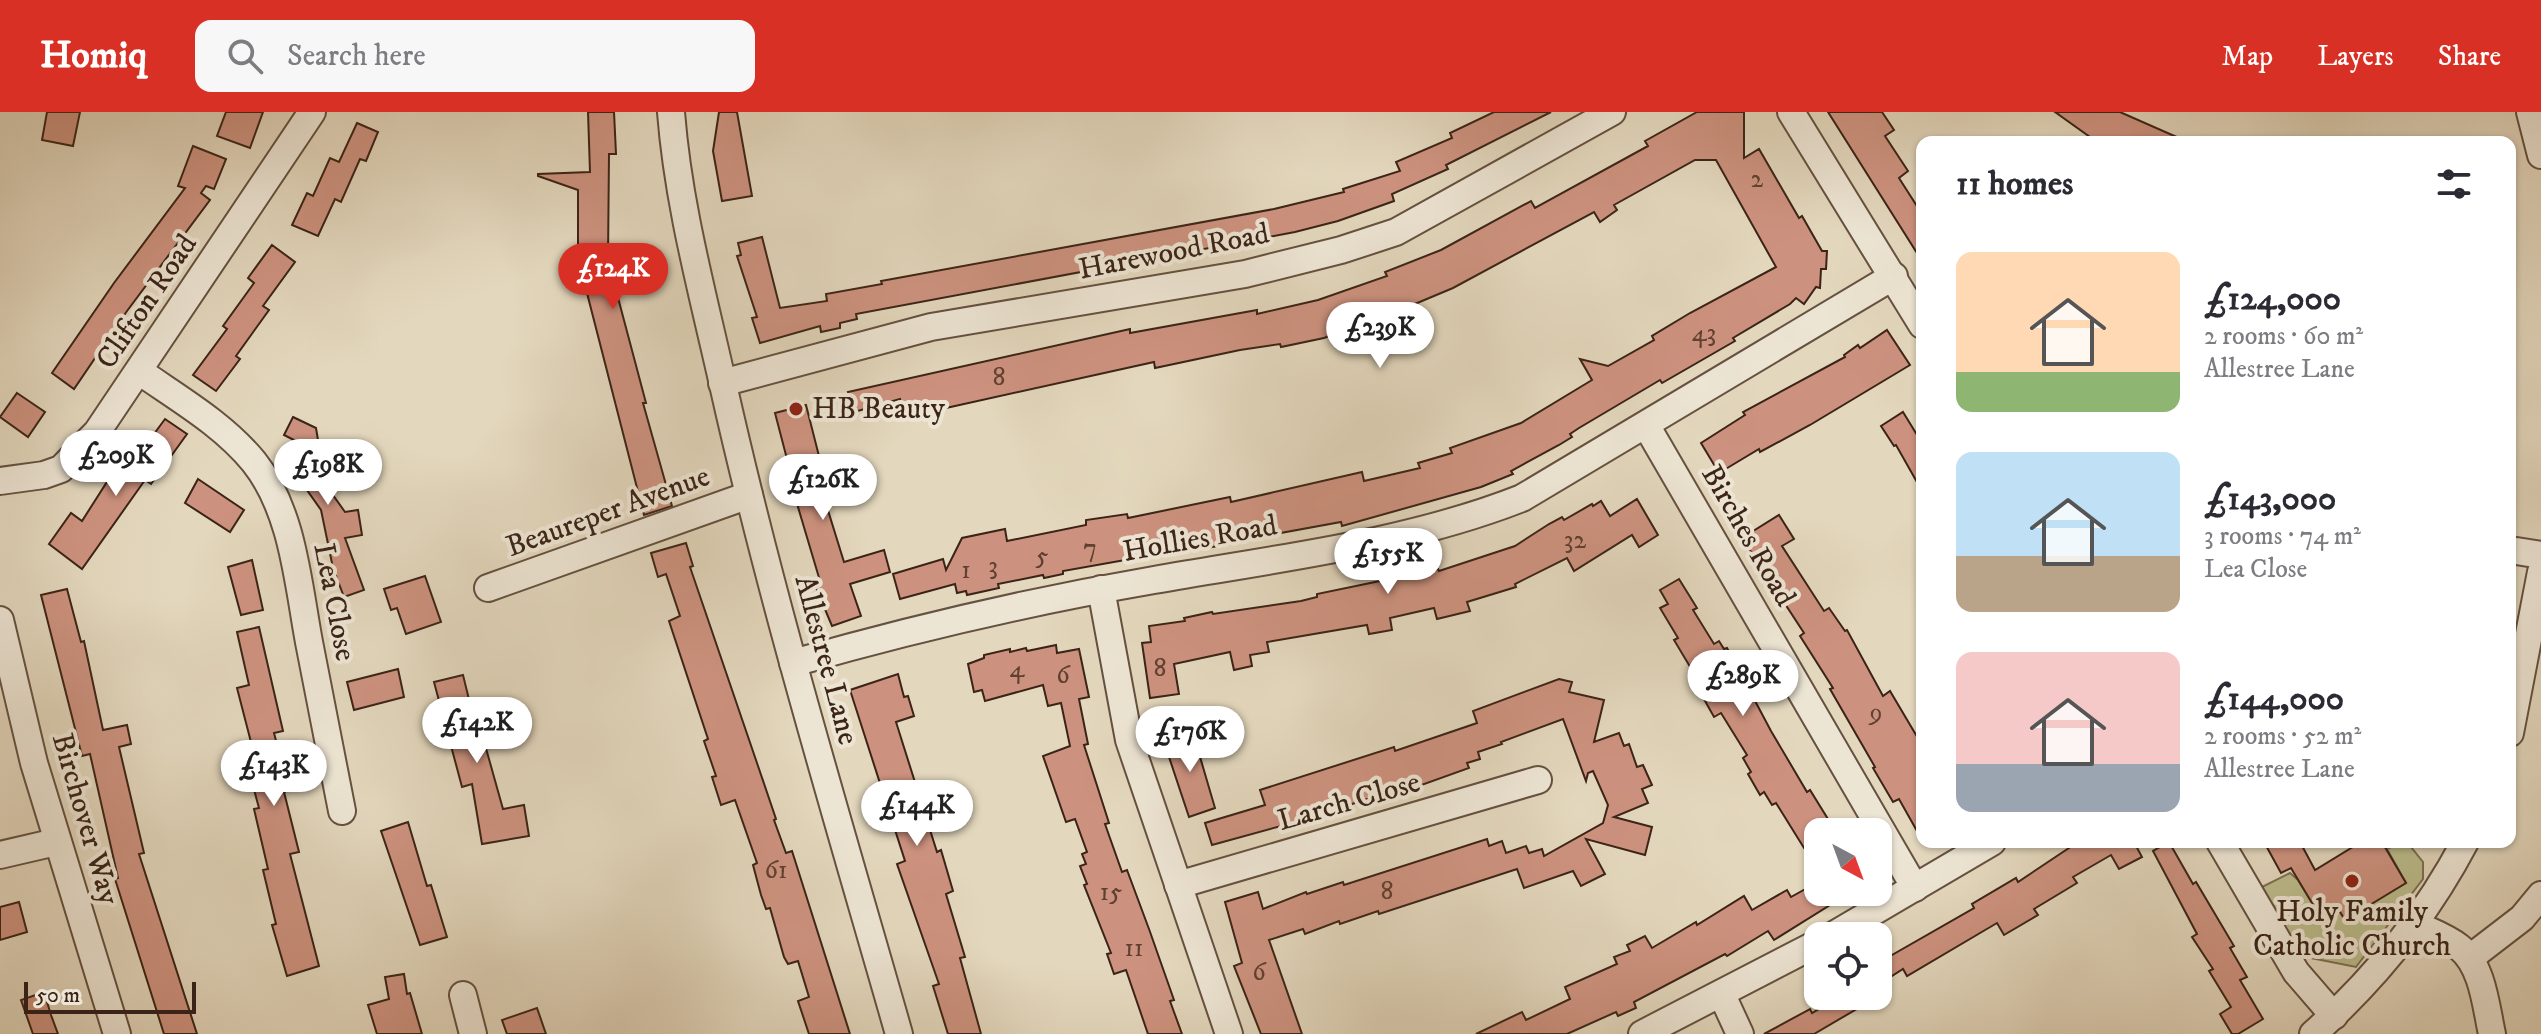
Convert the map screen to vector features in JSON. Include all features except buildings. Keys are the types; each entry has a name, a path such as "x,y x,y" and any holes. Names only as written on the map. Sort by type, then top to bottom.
{"street":[{"name":"Clifton Road","path":"0,481 44,475 61,469 97,432 312,112"},
{"name":"Allestree Lane","path":"671,112 684,208 749,495 793,663 899,1034"},
{"name":"Harewood Road","path":"722,383 931,327 1245,274 1341,250 1396,232 1612,112"},
{"path":"1791,112 1916,314"},
{"path":"2530,112 2541,155"},
{"name":"Hollies Road","path":"793,663 968,616 1439,527 1522,498 1894,276"},
{"name":"Lea Close","path":"139,371 213,422 236,442 256,465 275,500 297,573 342,811"},
{"name":"Birches Road","path":"1646,425 1915,888"},
{"name":"Beaureper Avenue","path":"488,588 749,495"},
{"path":"2516,551 2541,555"},
{"path":"2516,707 2538,610 2541,572"},
{"path":"1101,589 1129,740 1229,1034"},
{"name":"Birchover Way","path":"0,620 56,842 117,1034"},
{"name":"Larch Close","path":"1178,885 1538,780"},
{"path":"0,855 56,842"},
{"path":"1856,922 1982,848"},
{"path":"2224,848 2296,972 2334,1016"},
{"path":"2313,1034 2368,983 2415,924 2462,848"},
{"path":"2470,958 2522,918 2541,895"},
{"path":"2415,924 2459,947 2470,958 2478,975 2492,1034"},
{"path":"1642,1034 1804,951"},
{"path":"463,995 473,1034"},
{"path":"1722,995 1740,1034"}],"green space":[{"path":"2412,848 2423,862 2423,879 2356,967 2301,956 2262,887 2290,873 2298,880 2321,917 2337,907 2345,920 2406,883 2387,849"}],"place":[{"name":"HB Beauty","path":"796,409"},
{"name":"Holy Family Catholic Church","path":"2352,881"}]}
